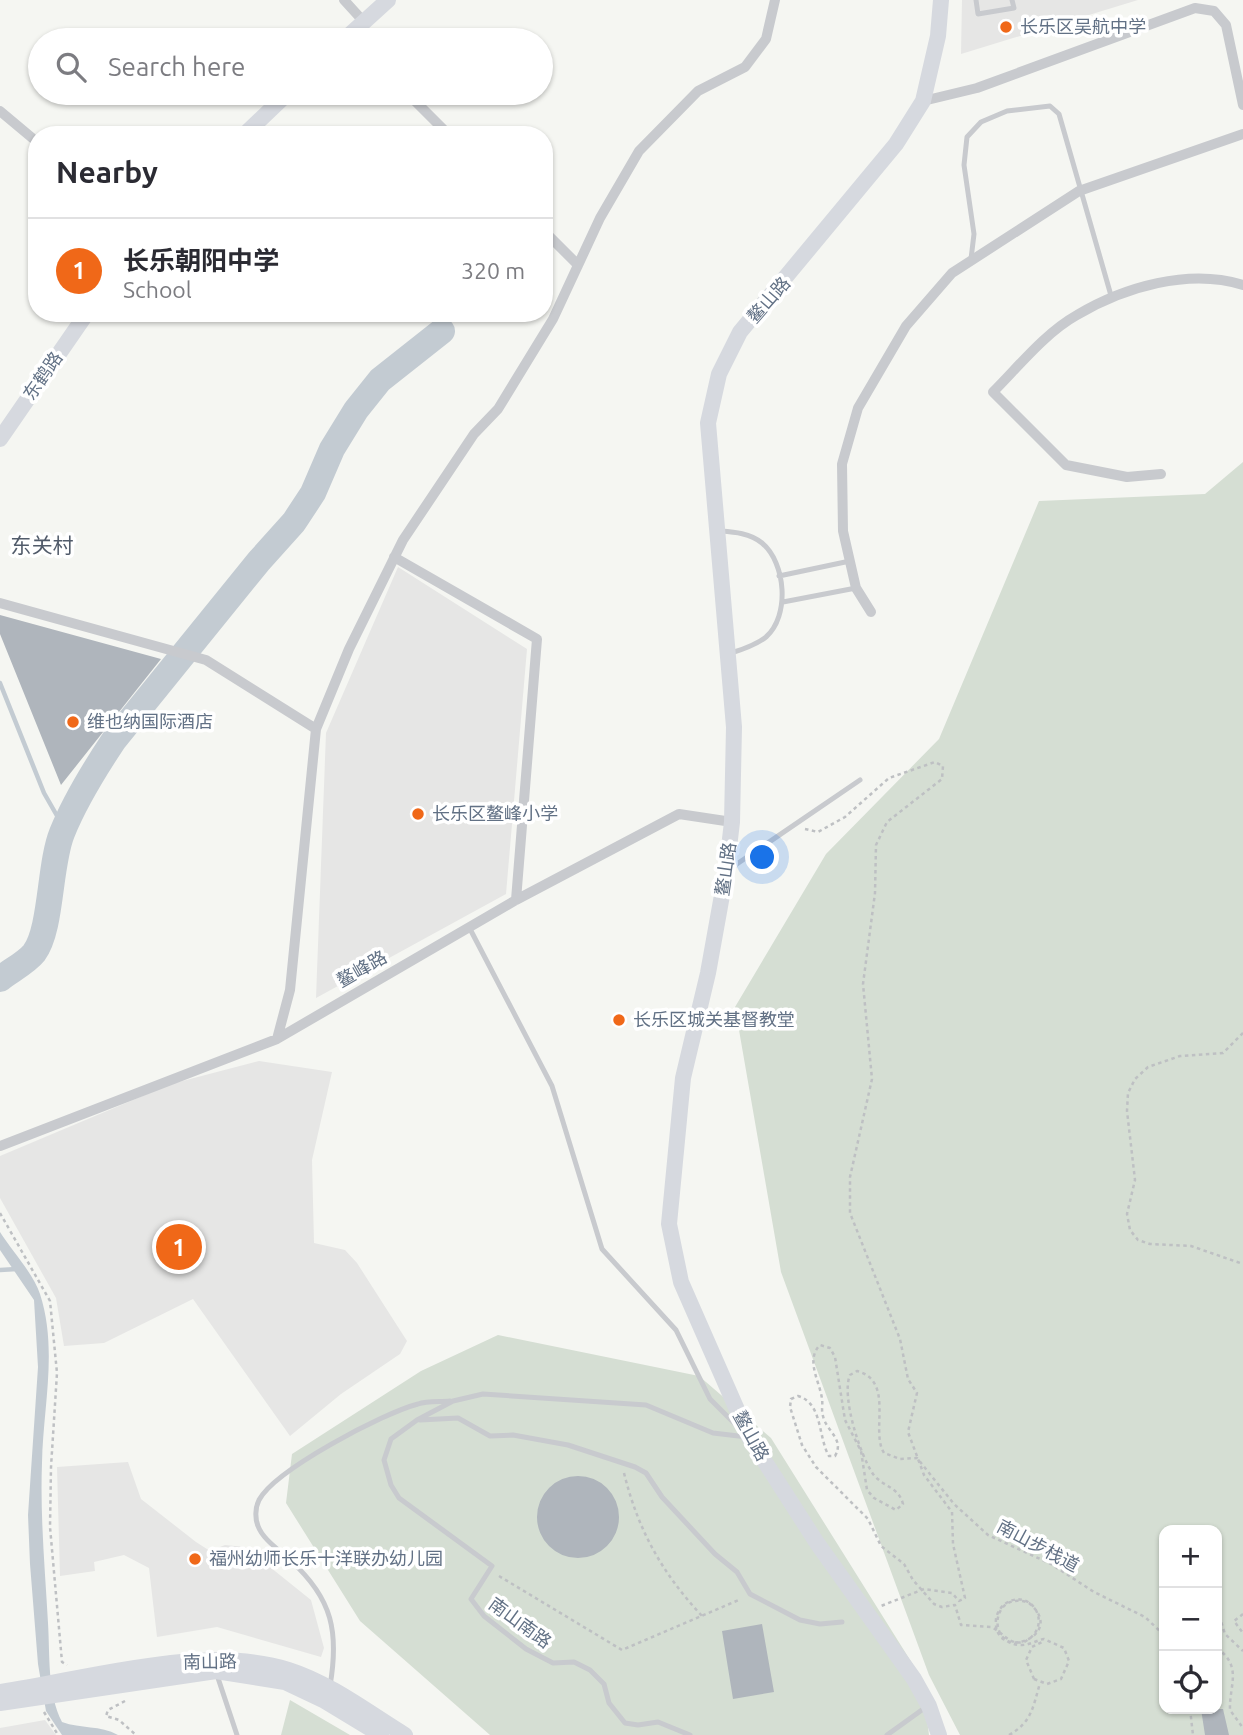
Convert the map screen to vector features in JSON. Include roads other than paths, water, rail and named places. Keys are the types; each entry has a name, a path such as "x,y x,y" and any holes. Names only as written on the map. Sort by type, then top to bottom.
{"street":[{"path":"344,0 364,22"},
{"path":"359,28 388,0"},
{"path":"553,319 600,218 639,151 698,91 745,67 766,39 775,0"},
{"name":"鳌山路","path":"939,1735 929,1706 914,1679 817,1543 749,1437 681,1282 669,1224 683,1078 708,974 732,822 734,727 708,423 719,373 740,332 775,294 896,144 923,100 938,36 941,0"},
{"path":"923,100 976,88 1195,8 1213,11 1226,25 1243,105"},
{"path":"253,126 275,105"},
{"path":"419,105 440,126"},
{"path":"0,111 28,134"},
{"path":"872,612 856,588 843,531 842,464 858,408 906,326 952,273 1079,191 1243,134"},
{"path":"553,240 578,265"},
{"path":"1161,474 1127,477 1066,465 993,392 1043,342 1075,315 1112,299 1188,277 1227,280 1243,285"},
{"name":"东鹤路","path":"0,439 81,322"},
{"path":"277,1039 289,990 316,729 349,649 394,557 474,434 498,409 551,322"},
{"path":"394,557 537,639 516,900"},
{"path":"0,603 206,660 316,729"},
{"name":"鳌峰路","path":"0,1146 277,1039 516,900 678,814 732,822"},
{"name":"南山路","path":"0,1703 33,1699 74,1679 202,1658 246,1661 290,1670 329,1689 405,1735"},
{"name":"南山路","path":"74,1679 216,1671 285,1682 323,1700 381,1735"},
{"name":"南山路","path":"0,1692 33,1699"}],"lane":[{"path":"976,0 978,15 1014,8 1012,0"},
{"path":"971,261 974,234 964,165 967,137 981,122 1007,111 1050,106 1059,114 1112,299"},
{"path":"717,531 740,532 762,542 772,557 779,576 783,602 779,617 768,635 752,646 729,654"},
{"path":"779,576 850,561"},
{"path":"783,602 856,588"},
{"path":"726,873 742,858 860,780"},
{"path":"469,927 552,1086 602,1249 676,1330 710,1399 749,1437"},
{"name":"南山南路","path":"690,1735 658,1722 638,1725 625,1723 609,1703 604,1684 590,1670 574,1662 545,1660 501,1631 471,1599 492,1566 486,1559 422,1517 399,1498 391,1485 384,1461 391,1439 417,1420 453,1401 483,1394 646,1405 713,1433 749,1437"},
{"path":"329,1689 335,1657 333,1623 319,1591 258,1528 255,1513 259,1500 318,1452 370,1422 419,1403 453,1401"},
{"path":"417,1420 458,1418 490,1436 513,1435 568,1445 646,1473 662,1497 715,1554 737,1572 750,1594 800,1620 820,1624 842,1622"},
{"path":"216,1671 237,1735"},
{"path":"887,1735 929,1706"}],"waterway":[{"path":"0,979 31,957 40,942 62,833 86,785 114,740 259,561 294,522 313,493 332,449 356,410 380,380 442,331"},
{"path":"0,683 44,793 64,828"},
{"path":"0,1270 17,1269"}],"place":[{"name":"长乐区吴航中学","path":"1006,27"},
{"name":"维也纳国际酒店","path":"73,722"},
{"name":"长乐区鳌峰小学","path":"418,814"},
{"name":"长乐区城关基督教堂","path":"619,1020"},
{"name":"长乐朝阳中学","path":"179,1247"},
{"name":"福州幼师长乐十洋联办幼儿园","path":"195,1559"}],"district":[{"name":"东关村","path":"42,546"}]}
